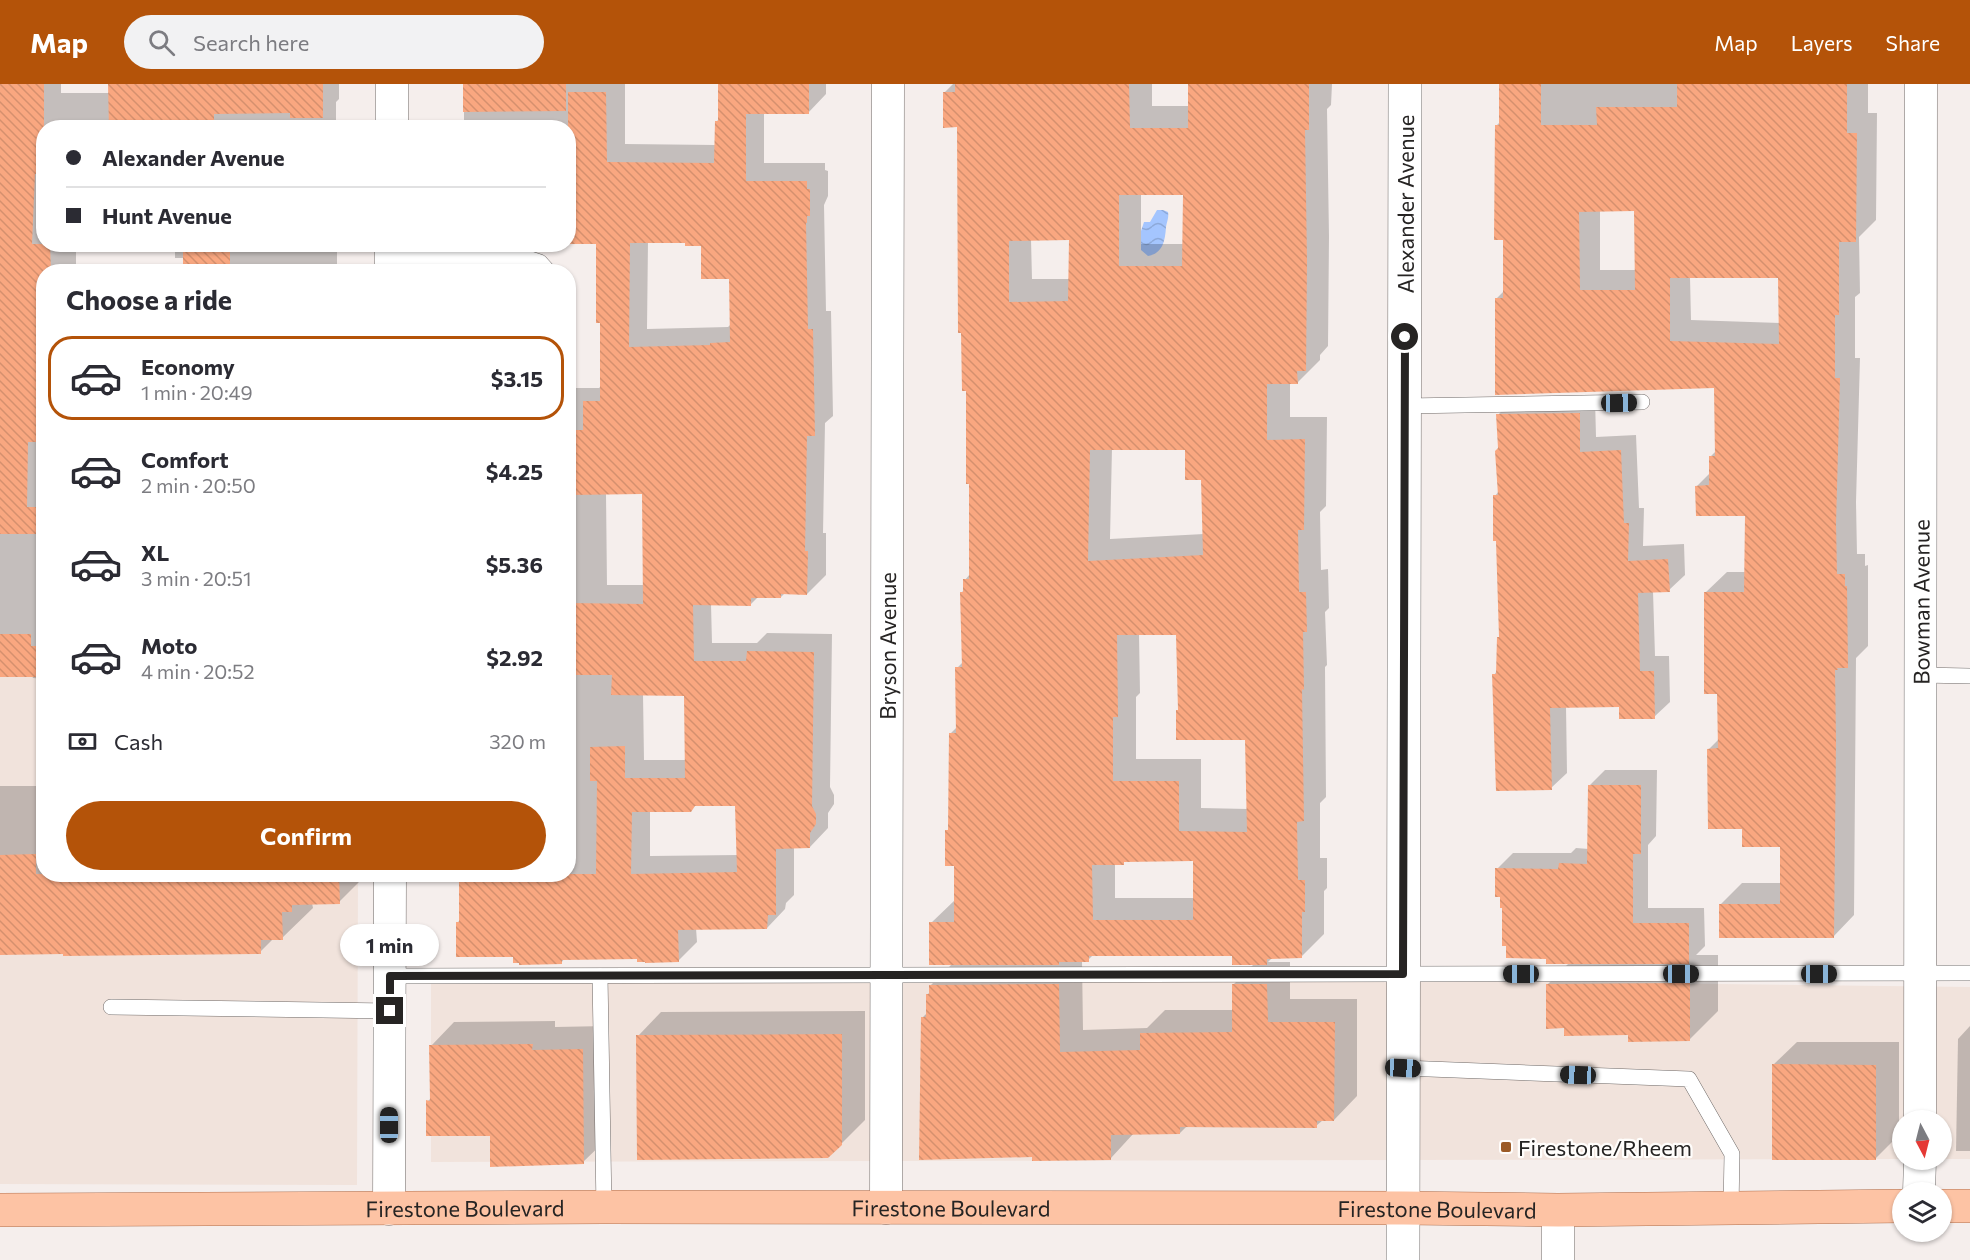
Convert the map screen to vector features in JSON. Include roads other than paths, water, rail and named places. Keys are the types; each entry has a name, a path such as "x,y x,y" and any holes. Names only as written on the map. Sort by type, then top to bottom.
{"main road":[{"name":"Firestone Boulevard","path":"0,1210 604,1207 1558,1210 1892,1206"},
{"path":"1952,1206 1970,1206"}],"street":[{"path":"392,84 392,120"},
{"name":"Bryson Avenue","path":"886,1208 888,84"},
{"name":"Alexander Avenue","path":"1403,1260 1405,84"},
{"name":"Bowman Avenue","path":"1920,1110 1921,84"},
{"path":"389,1209 390,882"},
{"path":"1558,1210 1558,1260"}],"lane":[{"path":"391,258 531,259 542,264"},
{"path":"1405,406 1642,402"},
{"path":"1920,675 1970,675"},
{"path":"390,976 1970,973"},
{"path":"600,976 604,1207"},
{"path":"111,1008 390,1011"},
{"path":"1403,1068 1689,1079 1732,1154 1731,1208"}],"water":[{"path":"1157,210 1168,212 1165,237 1160,249 1148,256 1141,250 1141,231 1144,222 1150,222"}],"place":[{"name":"Firestone/Rheem","path":"1506,1147"}]}
